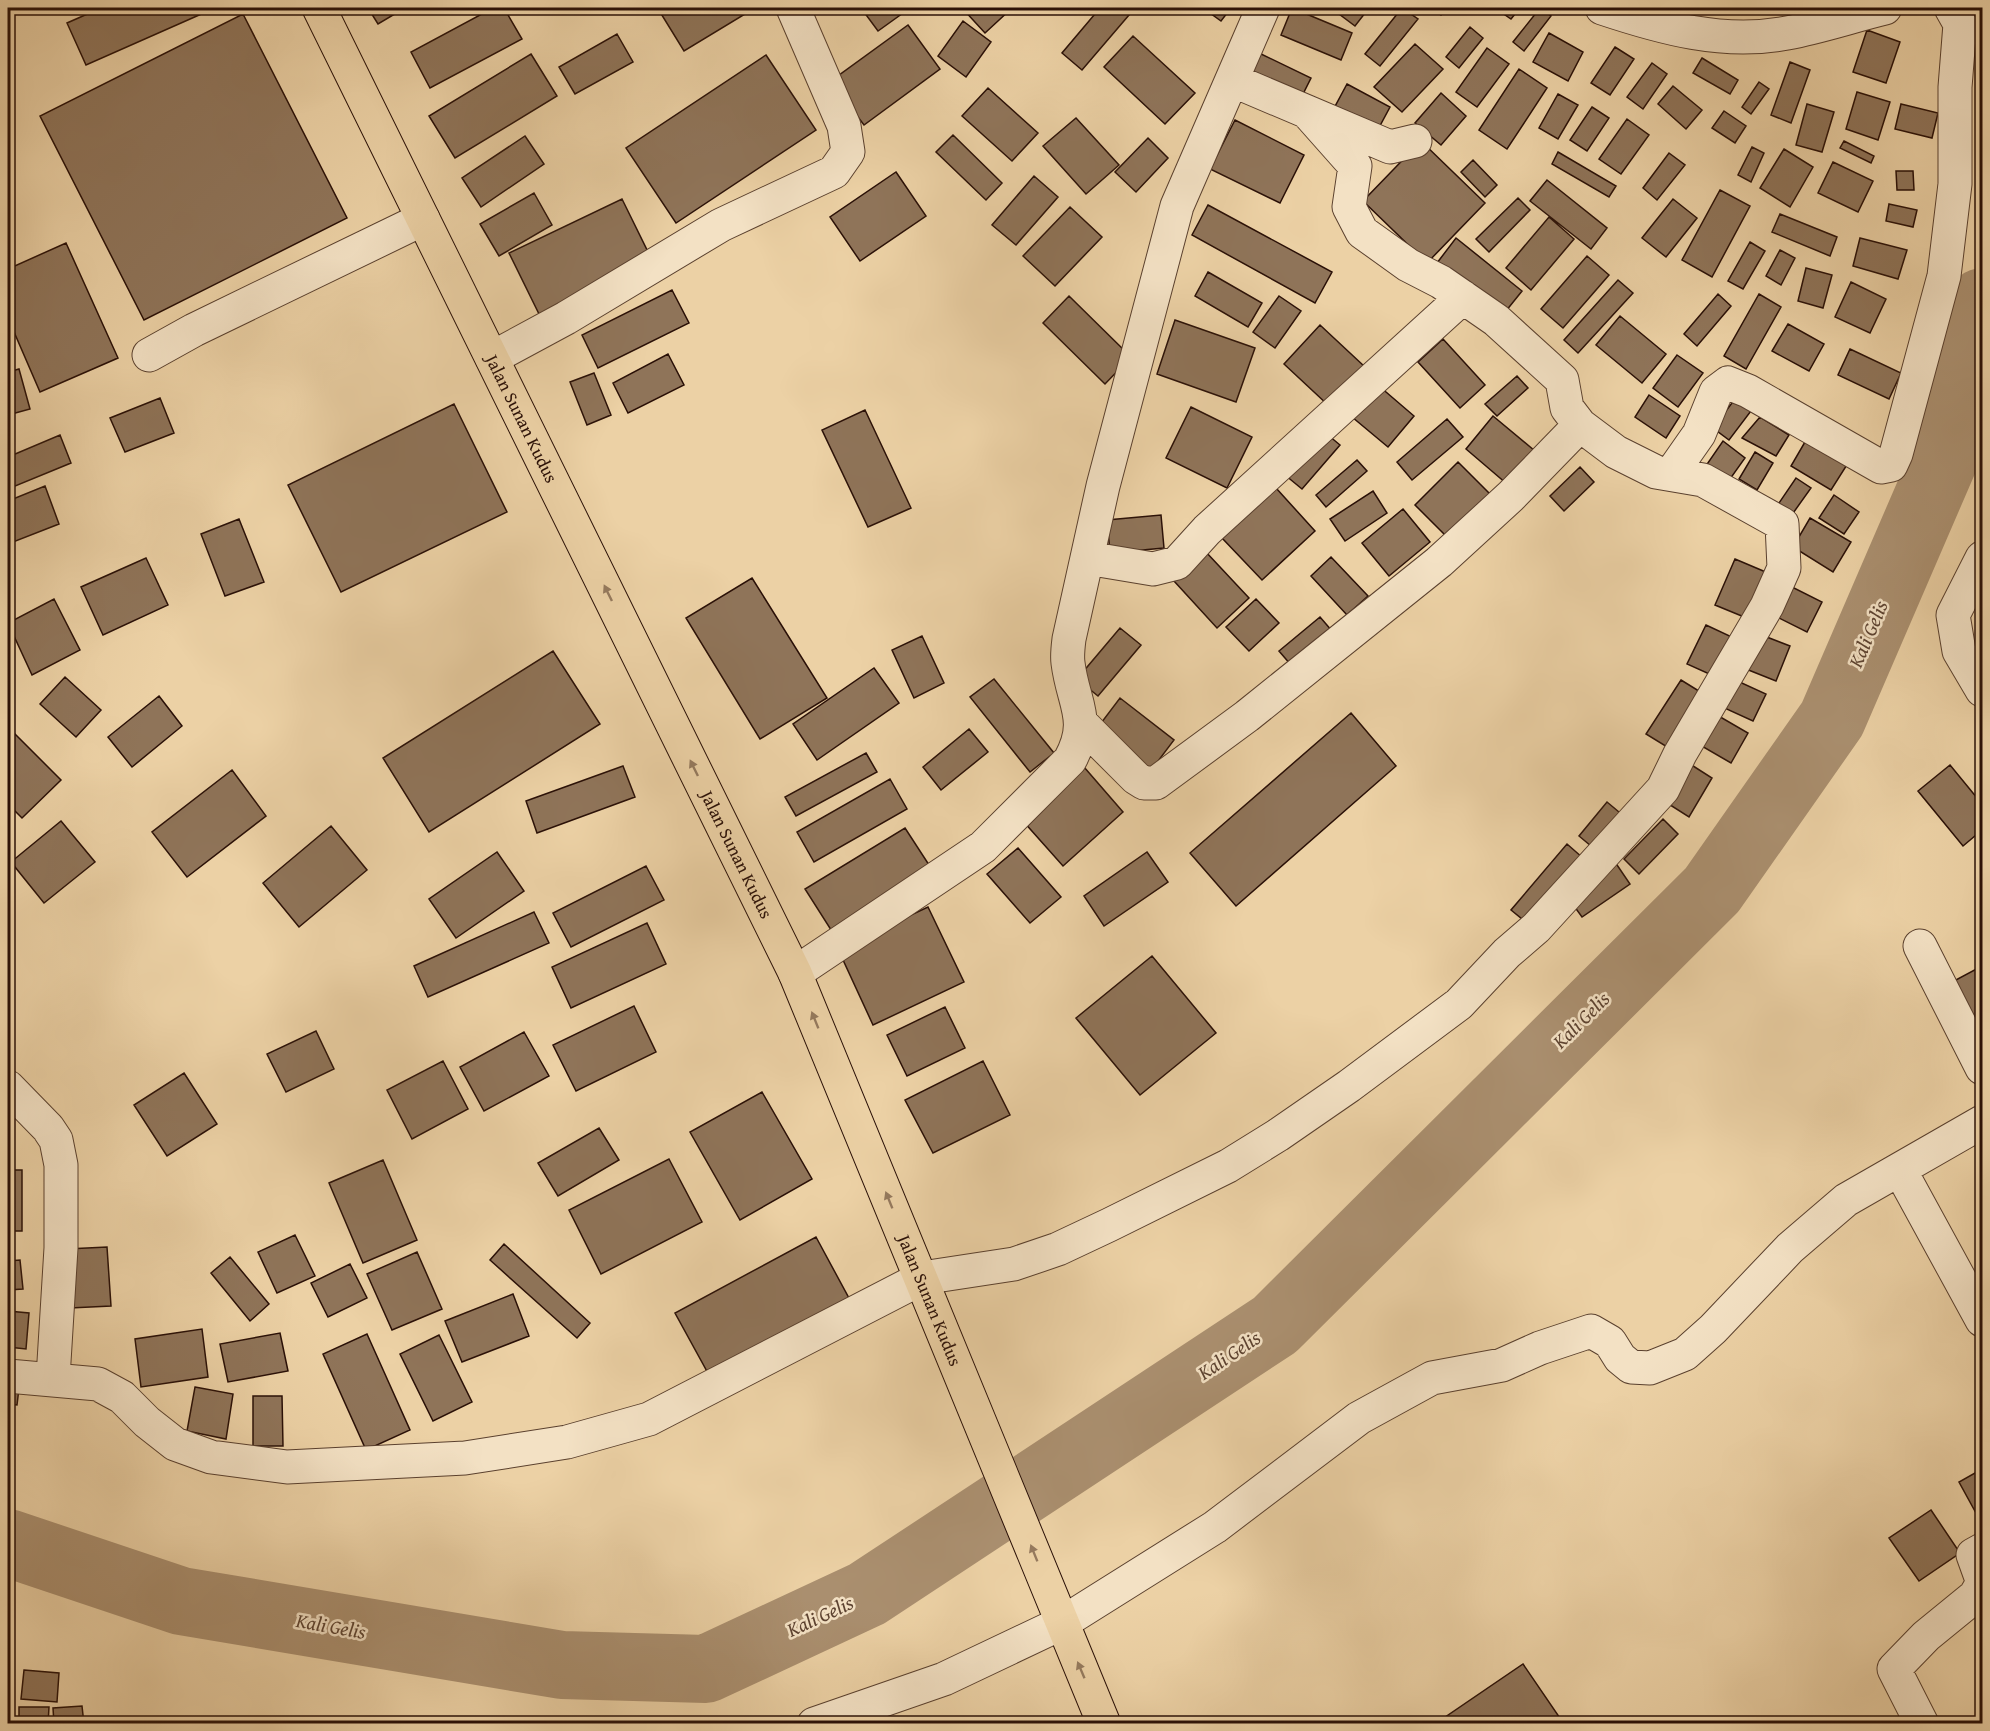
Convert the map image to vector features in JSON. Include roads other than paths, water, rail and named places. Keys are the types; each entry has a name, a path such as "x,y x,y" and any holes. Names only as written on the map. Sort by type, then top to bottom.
{"main road":[{"name":"Jalan Sunan Kudus","path":"319,8 795,973 1104,1724"}],"street":[{"path":"492,358 566,318 721,225 834,172 848,152 844,126 793,8"},
{"path":"795,973 983,847 1070,760 1079,744 1082,724 1068,663 1069,639 1103,486 1177,207 1263,8"},
{"path":"1602,8 1648,24 1695,34 1736,38 1786,33 1885,8"},
{"path":"1671,474 1699,434 1716,392 1728,383 1748,391 1881,467 1891,465 1896,454 1945,265 1955,184 1954,87 1960,24 1951,8"},
{"path":"1232,80 1390,147 1415,141"},
{"path":"8,1376 53,1378 98,1384 122,1397 147,1422 175,1444 211,1457 287,1467 465,1458 567,1442 649,1419 924,1286 1014,1264 1058,1249 1228,1166 1340,1092 1459,1004 1507,953 1536,928 1663,789 1680,754 1767,606 1784,568 1782,524 1703,480 1656,472 1616,452 1580,425 1567,408 1562,380 1496,321 1463,297 1408,265 1362,232 1349,207 1355,166 1308,113"},
{"path":"149,355 194,330 423,219"},
{"path":"1087,558 1153,569 1177,563 1207,530 1463,297"},
{"path":"1082,724 1144,783 1151,784 1165,778 1247,716 1439,562 1511,496 1580,425"},
{"path":"1983,558 1953,615 1959,651 1983,690"},
{"path":"1920,946 1983,1068"},
{"path":"8,1087 48,1128 56,1140 61,1165 61,1248 53,1378"},
{"path":"814,1724 944,1679 1059,1615 1215,1527 1359,1418 1432,1378 1502,1365 1540,1348 1591,1331 1610,1342 1620,1358 1631,1367 1650,1368 1685,1354 1713,1329 1790,1248 1846,1200 1983,1122"},
{"path":"1900,1170 1983,1320"},
{"path":"1922,1724 1894,1669 1926,1636 1975,1596 1983,1582 1973,1556 1983,1550"}],"waterway":[{"name":"Kali Gelis","path":"8,1543 181,1601 562,1665 706,1669 867,1594 1275,1325 1712,890 1832,719 1946,455 1982,302"}]}
